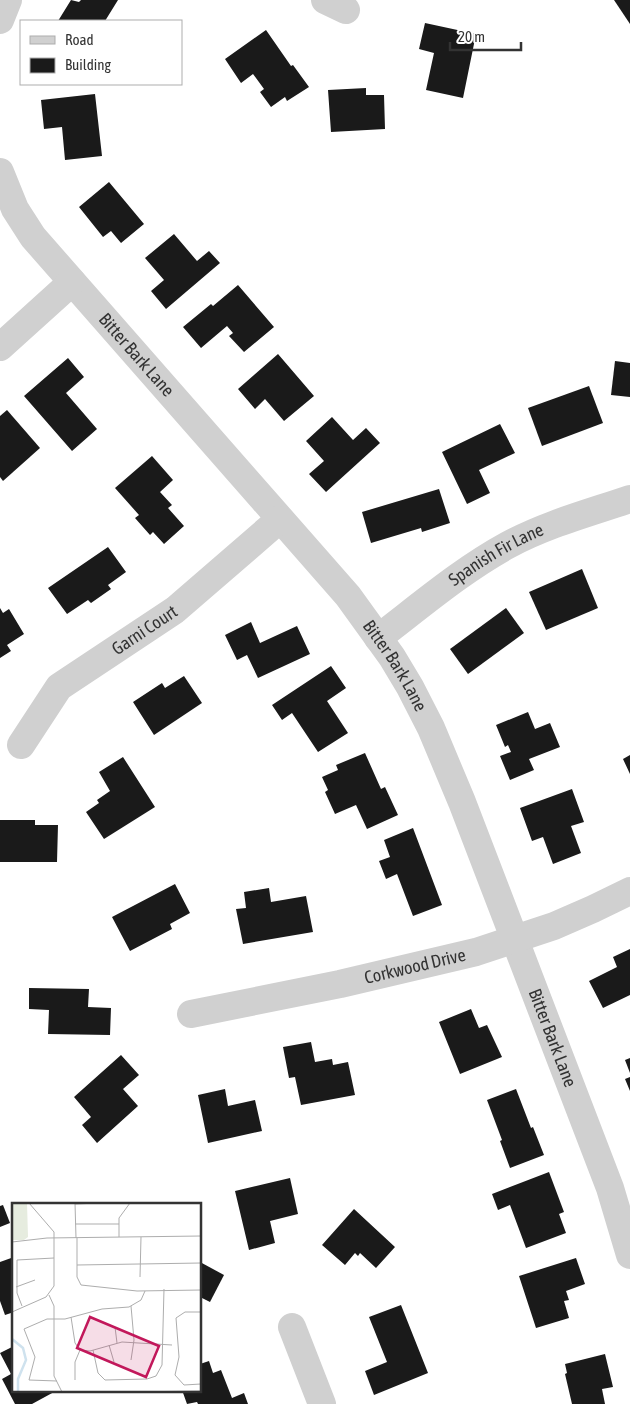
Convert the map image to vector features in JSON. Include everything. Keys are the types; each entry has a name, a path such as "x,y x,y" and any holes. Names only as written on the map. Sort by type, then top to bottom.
{"street":[{"path":"0,20 8,0"},
{"name":"Bitter Bark Lane","path":"0,172 15,209 32,237 348,596 410,687 431,728 462,802 610,1188 630,1255"},
{"path":"0,347 72,282"},
{"name":"Spanish Fir Lane","path":"378,638 473,566 510,544 548,527 630,499"},
{"name":"Garni Court","path":"21,746 59,687 175,610 280,520"},
{"name":"Corkwood Drive","path":"191,1014 340,984 476,952 514,940 593,909 630,891"},
{"path":"292,1327 322,1404"}],"building":[{"path":"71,0 79,2 81,0 118,0 106,20 59,20"},
{"path":"614,0 630,0 630,24"},
{"path":"425,23 476,34 463,98 426,90 434,53 419,49"},
{"path":"266,30 291,66 293,65 309,87 287,101 285,97 271,107 260,92 264,89 253,74 241,83 225,59"},
{"path":"366,88 366,95 384,95 385,129 331,132 328,90"},
{"path":"95,94 102,156 65,160 62,127 44,129 41,100"},
{"path":"109,182 144,224 121,243 111,231 103,237 79,207"},
{"path":"174,234 197,261 209,251 220,263 166,309 151,291 164,280 145,258"},
{"path":"238,285 274,327 244,352 229,336 233,333 227,326 201,348 183,327 211,304 213,306"},
{"path":"278,354 314,396 284,421 265,399 255,409 238,389"},
{"path":"68,358 84,377 66,393 97,429 72,451 24,396"},
{"path":"615,361 630,363 630,397 611,395"},
{"path":"589,386 603,423 542,446 528,408"},
{"path":"7,410 40,448 3,481 0,477 0,416"},
{"path":"332,417 353,440 366,428 380,443 326,492 309,474 324,461 306,441"},
{"path":"500,424 515,453 479,470 490,493 467,504 442,452"},
{"path":"152,456 173,480 160,492 172,505 168,508 184,526 164,544 153,532 150,535 135,518 139,515 115,488"},
{"path":"439,489 450,523 422,532 421,528 371,543 362,512"},
{"path":"108,547 126,572 108,585 111,589 91,603 88,600 67,614 48,588"},
{"path":"582,569 598,608 546,630 529,592"},
{"path":"0,608 3,613 9,609 24,634 7,645 11,651 0,658"},
{"path":"506,608 524,633 468,674 450,649"},
{"path":"251,622 260,643 297,626 310,654 258,678 247,655 237,660 225,635"},
{"path":"331,666 346,688 327,701 348,733 318,752 292,713 282,720 272,705"},
{"path":"184,676 202,703 154,735 133,702 162,683 165,688"},
{"path":"528,712 535,729 550,723 560,747 529,759 534,770 510,780 500,756 511,752 508,745 505,747 496,725"},
{"path":"365,753 381,789 385,787 398,815 367,829 356,805 335,814 325,792 328,790 322,777 338,770 336,765"},
{"path":"630,755 630,774 623,759"},
{"path":"123,757 155,807 104,839 86,812 99,803 97,800 110,791 99,772"},
{"path":"572,789 584,822 571,826 581,853 553,864 543,837 532,841 520,808"},
{"path":"0,820 35,820 35,825 58,825 57,862 0,862"},
{"path":"413,828 442,905 413,916 397,874 386,879 379,861 390,857 384,840"},
{"path":"175,884 190,913 170,924 172,929 130,951 112,917"},
{"path":"269,888 271,902 306,896 313,932 243,944 236,909 246,908 244,892"},
{"path":"630,949 630,995 603,1008 589,981 617,967 613,957"},
{"path":"29,988 89,989 88,1007 111,1008 110,1035 48,1034 49,1010 29,1009"},
{"path":"471,1009 479,1028 487,1025 502,1057 460,1074 439,1022"},
{"path":"311,1042 315,1062 332,1059 333,1065 348,1062 355,1095 301,1105 295,1077 289,1078 283,1047"},
{"path":"121,1055 139,1075 123,1089 138,1106 97,1143 82,1125 91,1117 74,1097"},
{"path":"630,1058 630,1073 625,1060"},
{"path":"630,1077 630,1091 625,1079"},
{"path":"225,1089 228,1106 255,1100 262,1131 208,1143 198,1095"},
{"path":"516,1089 544,1155 510,1168 487,1100"},
{"path":"549,1172 564,1212 559,1214 566,1233 526,1248 510,1205 498,1210 492,1194"},
{"path":"290,1178 298,1214 270,1221 275,1243 249,1250 235,1191"},
{"path":"3,1205 10,1223 0,1227 0,1206"},
{"path":"354,1209 395,1247 376,1268 360,1253 358,1256 355,1253 345,1265 322,1245"},
{"path":"12,1258 12,1313 5,1315 0,1301 0,1262"},
{"path":"576,1258 585,1284 566,1291 569,1300 564,1301 569,1318 536,1328 519,1276"},
{"path":"201,1263 224,1275 210,1302 201,1298"},
{"path":"401,1305 428,1373 374,1395 365,1371 387,1362 369,1317"},
{"path":"12,1347 12,1392 54,1392 32,1404 15,1404 2,1379 11,1374 0,1353"},
{"path":"605,1354 613,1387 602,1389 605,1404 572,1404 565,1374 567,1373 565,1364"},
{"path":"209,1361 213,1373 221,1370 232,1398 244,1393 248,1404 198,1404 197,1402 187,1404 183,1392 201,1392 201,1364"}]}
